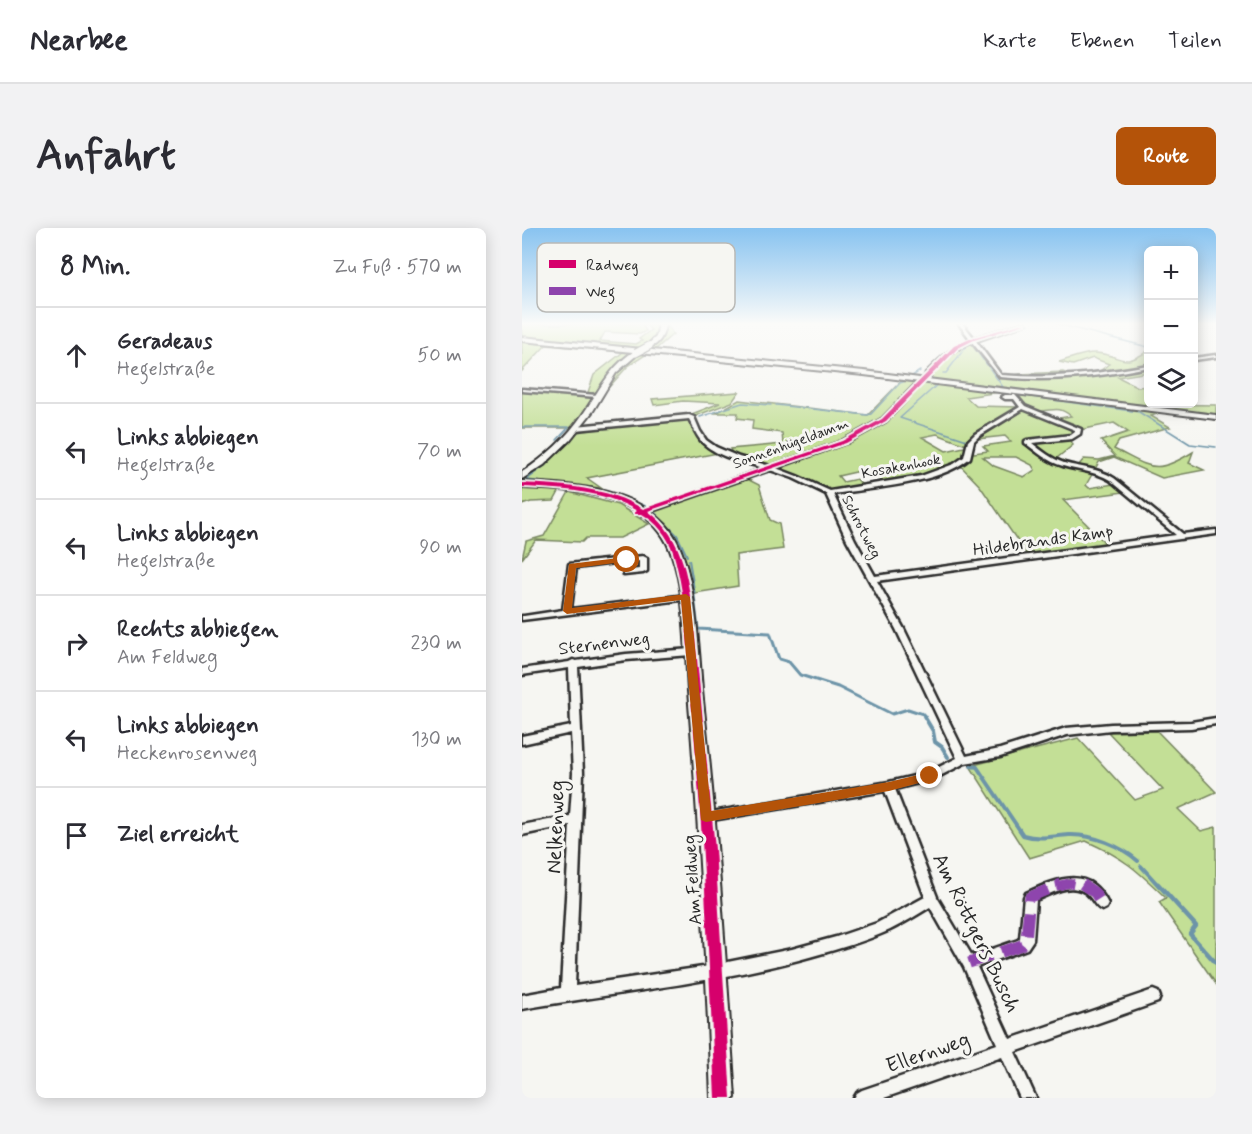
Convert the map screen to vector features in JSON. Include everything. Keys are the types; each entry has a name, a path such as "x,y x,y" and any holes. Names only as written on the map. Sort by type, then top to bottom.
{"street":[{"path":"522,476 545,462 576,428 613,370 621,365"},
{"path":"780,365 1216,417"},
{"name":"Sonnenhügeldamm","path":"644,512 844,442 869,430 884,420 938,365"},
{"path":"992,365 1000,376 1045,380 1071,379 1144,367"},
{"path":"522,390 597,396"},
{"path":"1005,397 1015,397 1023,407 1078,429 1078,433 1072,437 1027,442 1038,453 1064,465 1098,472 1112,479 1182,537"},
{"name":"Kosakenhook","path":"829,494 923,478 954,467 967,458 971,441 977,435 1023,407"},
{"name":"Schrotweg","path":"576,428 689,417 692,418 695,428 708,445 724,454 771,468 829,494 900,629 963,760"},
{"name":"Am Feldweg","path":"522,485 570,488 624,502 644,512 663,528 677,553 686,597 706,817 723,1098"},
{"name":"Hildebrands Kamp","path":"873,579 1216,532"},
{"path":"567,611 572,566 627,560"},
{"path":"524,618 686,597"},
{"name":"Sternenweg","path":"522,672 573,663 691,652"},
{"name":"Nelkenweg","path":"568,993 578,773 573,663"},
{"path":"706,817 889,786 930,776 963,760 1000,753 1066,732 1111,727 1191,725 1216,721"},
{"path":"522,740 576,728"},
{"name":"Am Röttgers Busch","path":"889,786 932,899 969,963 1028,1098"},
{"path":"522,830 576,819"},
{"path":"969,963 1022,945 1026,940 1030,897 1057,884 1086,885 1095,891 1102,904"},
{"path":"522,1002 568,993 716,973 821,949 882,927 932,899"},
{"name":"Ellernweg","path":"862,1098 1153,997"}],"green space":[{"path":"607,365 630,365 609,387 587,395 594,375"},
{"path":"942,365 987,365 999,379 1019,374 1063,372 1075,377 1093,376 1108,365 1144,365 1144,373 1118,377 1138,387 1144,386 1144,406 929,379"},
{"path":"903,379 918,381 882,417 857,434 771,466 729,454 732,453 730,449 783,444 782,433 752,429 753,420 737,418 738,413 716,413 739,400 868,415"},
{"path":"925,382 1000,392 966,397 976,406 1019,407 975,433 966,445 937,434 922,437 946,451 964,447 974,453 988,451 983,446 1011,442 1005,436 977,439 1026,409 1077,425 1059,418 1071,416 1063,411 1057,409 1039,411 1026,406 1019,395 1160,413 1151,416 1170,427 1119,441 1114,449 1153,466 1169,464 1193,452 1189,463 1204,470 1162,478 1114,457 1099,462 1086,485 1089,488 1114,484 1124,492 1063,500 1107,545 1028,556 980,486 958,463 919,477 882,482 869,469 838,476 843,482 857,479 862,485 830,491 776,467 832,448 873,430 896,413","holes":["1114,423 1128,432 1101,441 1115,456 1099,460 1084,459 1077,467 1057,458 1073,445 1069,436 1075,431","983,457 1016,457 1032,465 1035,470 1024,477 994,466"]},
{"path":"522,391 592,398 584,413 571,428 522,428"},
{"path":"739,392 732,402 693,417 689,415 720,403 683,401 654,405 652,399"},
{"path":"1198,405 1216,405 1216,415 1160,408 1198,408"},
{"path":"690,419 700,439 718,453 587,478 601,488 522,480 547,462 576,432"},
{"path":"745,478 759,485 770,520 779,524 783,549 736,555 738,586 689,594 684,568 674,540 650,512"},
{"path":"522,488 560,490 554,501 531,502 522,505"},
{"path":"569,492 618,505 649,524 620,538 586,538 582,542 536,540 522,559 526,541 544,536"},
{"path":"1157,731 1216,792 1178,809 1201,831 1216,827 1216,984 1159,902 1166,898 1146,879 1120,859 1086,841 1029,858 970,766 1078,738 1135,800 1163,790 1108,732"}],"waterway":[{"path":"943,373 946,373 952,365"},
{"path":"987,365 1003,387"},
{"path":"912,376 920,371"},
{"path":"776,405 867,415 871,414 900,383 906,381"},
{"path":"967,440 900,418 938,384 1139,412 1190,444 1216,447"},
{"path":"700,417 742,403 771,405"},
{"path":"522,427 569,427 557,440"},
{"path":"531,476 546,465"},
{"path":"533,475 526,480 562,485"},
{"path":"590,488 645,506"},
{"path":"654,512 677,535 687,556"},
{"path":"689,560 693,583"},
{"path":"692,581 694,592"},
{"path":"694,596 698,629 770,633 779,659 789,662 800,675 838,687 892,714 908,709 923,714 925,717"},
{"path":"924,716 933,731 935,742 942,747 948,757"},
{"path":"971,766 977,767 1023,835 1040,837 1078,835 1096,839 1115,846 1138,861"},
{"path":"1141,866 1159,886"},
{"path":"1158,884 1196,926 1190,934 1216,963"}],"marked path":[{"path":"969,963 1022,945 1026,940 1030,897 1040,892 1061,885 1079,883 1095,893 1102,904"}],"cycle path":[{"path":"637,513 844,442 884,420 939,365"},
{"path":"522,485 578,489 633,505 662,527 676,552 688,608 701,749 723,1098"}],"route":[{"path":"627,560 572,566 567,611 686,597 706,817 889,786 930,776"}]}
